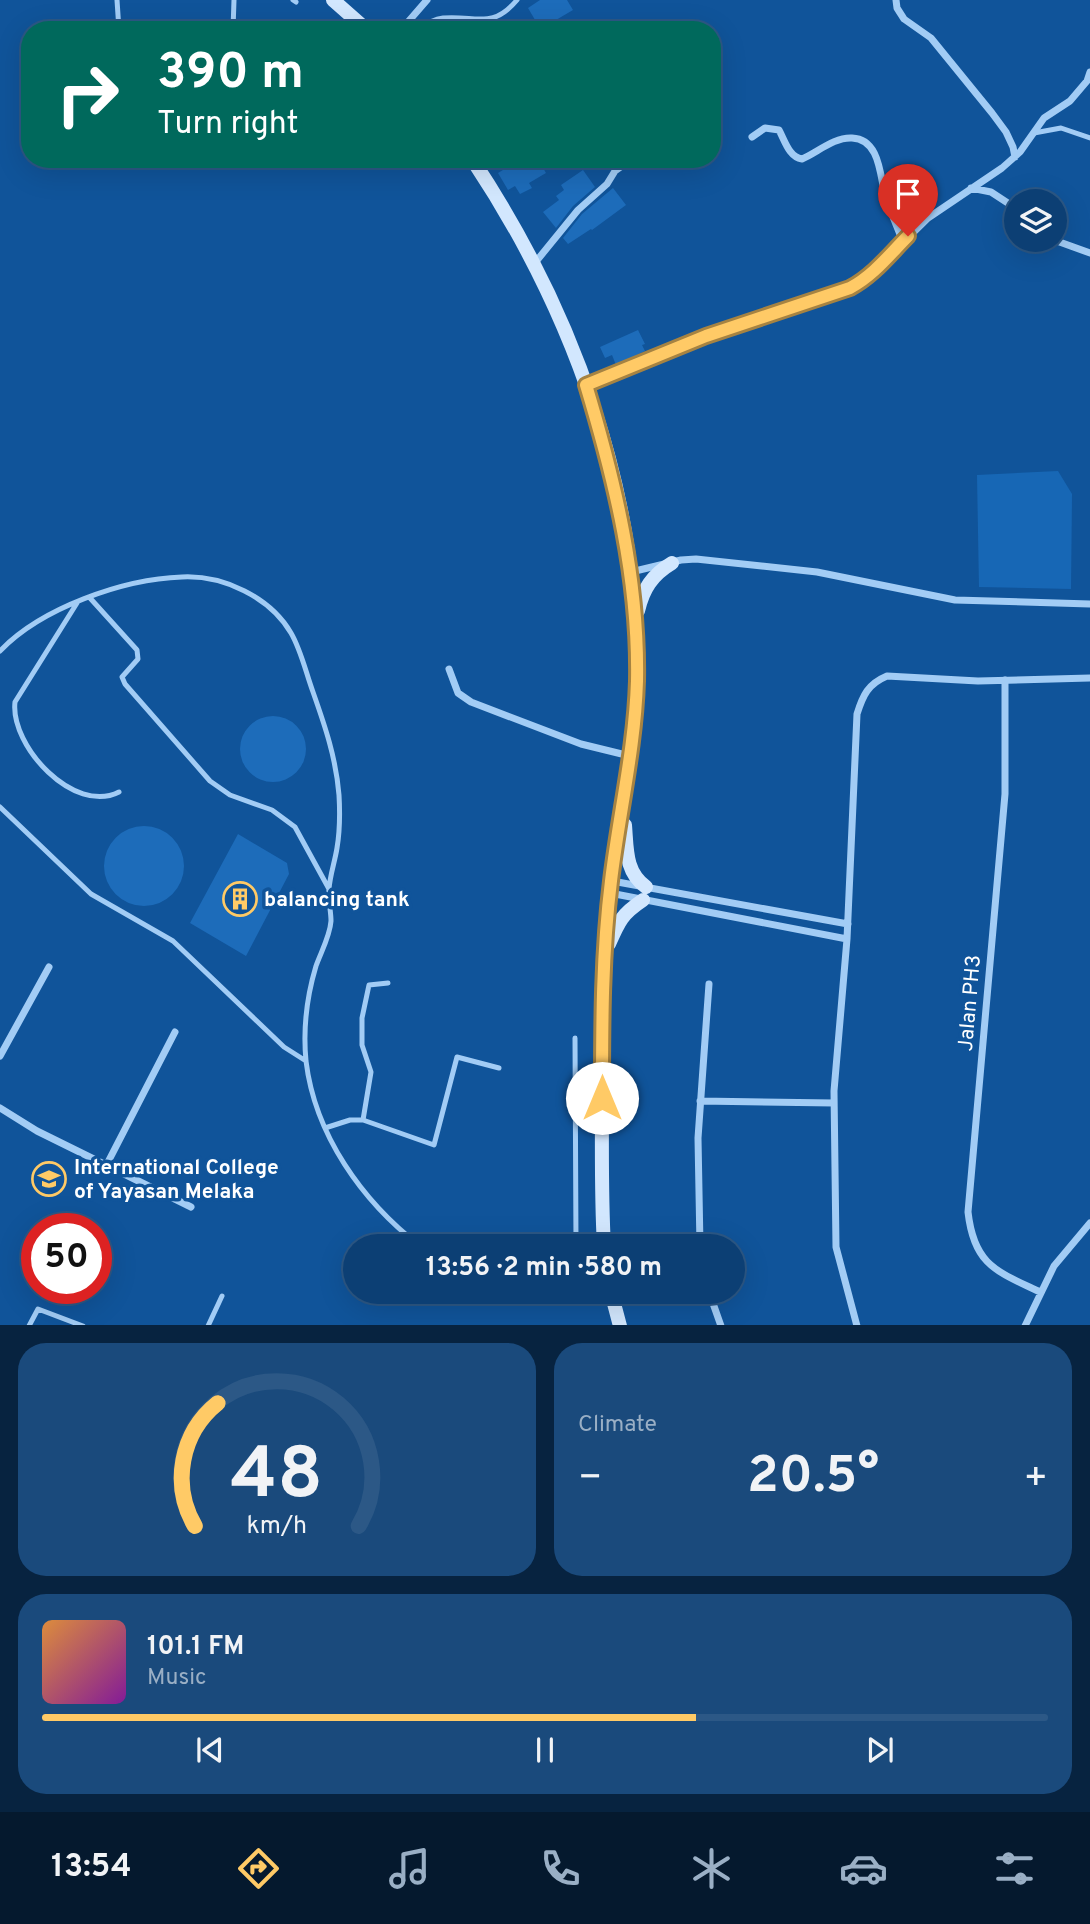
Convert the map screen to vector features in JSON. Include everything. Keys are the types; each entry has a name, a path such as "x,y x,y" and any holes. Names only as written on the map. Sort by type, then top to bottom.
{"main road":[{"path":"333,0 357,21"},
{"path":"477,168 534,264 557,310 586,385 608,457 631,572 636,688 630,756 610,887 604,958 601,1208 603,1234"},
{"path":"635,627 640,601 647,585 660,570 672,562"},
{"path":"604,958 620,919 645,893 628,862 624,799"},
{"path":"614,1304 620,1325"}],"street":[{"path":"409,21 427,0"},
{"path":"896,0 897,8 904,19 930,38 992,113 1006,132 1015,157"},
{"path":"586,385 706,336 850,288 865,279 928,218 1015,157 1028,144 1044,118 1070,102 1090,72"},
{"path":"752,137 765,128 779,130 790,153 802,159 843,139 852,138 867,144 878,162 885,194 903,242"},
{"path":"534,264 578,210 607,184 619,168"},
{"path":"970,188 991,192 1004,200"},
{"path":"1067,244 1090,253"},
{"path":"631,572 696,559 817,572 955,600 1090,604"},
{"path":"449,669 458,693 471,702 573,742 630,756"},
{"path":"856,1325 836,1247 834,1103 848,924 857,714 867,689 874,681 887,676 978,681 1090,678"},
{"name":"Jalan PH3","path":"1005,680 1004,793 968,1212 970,1233 978,1252 1002,1274 1040,1292"},
{"path":"610,887 645,893 674,892 848,924"},
{"path":"610,887 645,893 672,906 847,939"},
{"path":"672,906 674,892"},
{"path":"707,912 710,899"},
{"path":"0,1056 49,967"},
{"path":"700,1234 700,1101 709,984"},
{"path":"107,1164 175,1032"},
{"path":"700,1101 834,1103"},
{"path":"0,1108 37,1131 191,1207"},
{"path":"1025,1325 1054,1266 1090,1223"},
{"path":"713,1304 721,1325"}],"lane":[{"path":"117,0 118,21"},
{"path":"233,21 234,0"},
{"path":"435,21 441,18 496,18 508,11 517,0"},
{"path":"1034,133 1061,128 1090,138"},
{"path":"0,651 35,622 90,598 141,581 197,576 235,586 254,597 278,617 291,633 330,737 335,763 339,823 329,889 331,923 309,994 306,1061 316,1104 340,1158 358,1185 408,1234"},
{"path":"90,598 137,650 138,659 122,677 125,684 210,781 230,795 272,810 295,827 329,889"},
{"path":"77,603 15,702 13,715 29,753 63,784 95,796 109,797 119,792"},
{"path":"0,807 91,894 173,941 284,1047 306,1061"},
{"path":"363,1120 370,1072 362,1045 362,1018 369,985 388,983"},
{"path":"575,1038 576,1234"},
{"path":"325,1128 350,1120 363,1120 434,1145 457,1057 499,1068"},
{"path":"208,1325 222,1296"},
{"path":"29,1325 38,1309 83,1325"}],"shaded area":[{"path":"1058,471 1072,494 1071,589 979,587 977,475"}],"building":[{"path":"540,0 567,0 573,10 554,21 536,21 528,8"},
{"path":"506,168 543,168 546,173 529,183 532,188 520,194 515,186 508,190 498,173"},
{"path":"583,170 595,187 573,206 556,228 543,212 559,200 556,196 564,190 561,185"},
{"path":"613,188 626,205 568,244 563,238 582,214"},
{"path":"638,330 645,344 642,345 645,351 616,365 612,355 605,358 600,347"},
{"path":"279,716 297,725 304,736 304,762 297,773 286,780 267,782 249,773 242,762 240,743 249,725 260,718"},
{"path":"144,826 159,829 172,838 181,851 184,866 181,881 172,894 159,903 144,906 129,903 116,894 107,881 104,866 107,851 116,838 129,829"},
{"name":"balancing tank","path":"238,834 287,863 289,874 246,956 190,923"}],"place":[{"name":"balancing tank","path":"240,899"},
{"name":"International College of Yayasan Melaka","path":"49,1179"}],"route":[{"path":"602,1098 604,958 611,881 636,708 637,678 631,572 608,457 586,385 662,352 850,288 878,268 908,236"}]}
